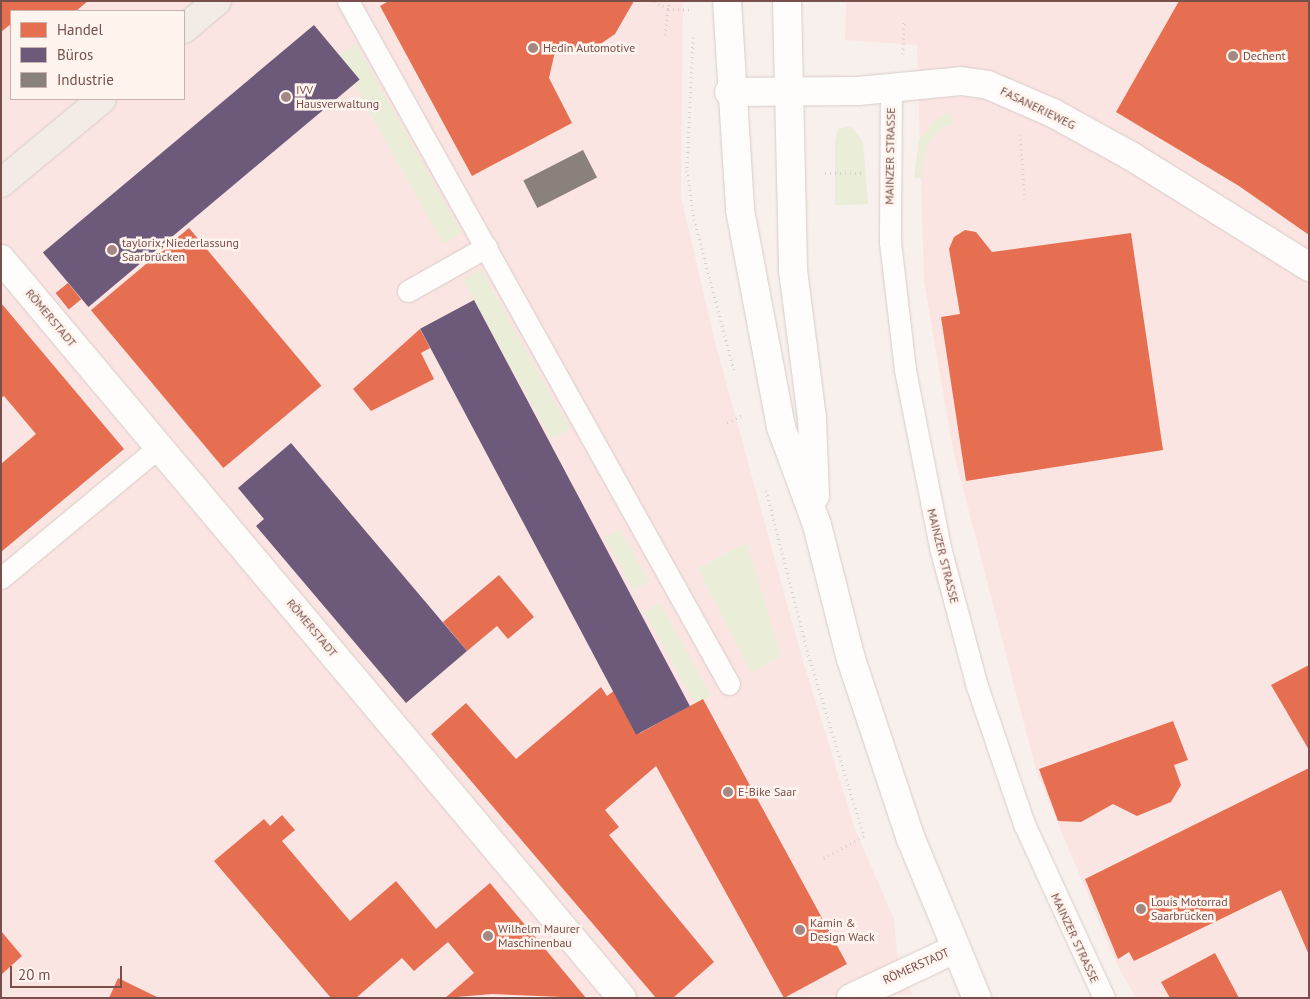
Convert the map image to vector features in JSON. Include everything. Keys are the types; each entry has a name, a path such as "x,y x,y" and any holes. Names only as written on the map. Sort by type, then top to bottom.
{"main road":[{"path":"185,28 217,1"},
{"path":"1,183 101,100"}],"street":[{"path":"727,1 729,92 740,210 765,358 781,427 817,525 851,659 911,838 954,949 977,998"},
{"path":"787,1 794,270 812,419 817,525"},
{"name":"FASANERIEWEG","path":"729,92 891,89 961,81 988,85 1012,94 1131,156 1309,267"},
{"name":"RÖMERSTADT","path":"1,259 622,998"},
{"name":"RÖMERSTADT","path":"850,998 954,949"}],"lane":[{"path":"348,1 486,247 654,557 729,684"},
{"name":"MAINZER STRASSE","path":"891,89 888,172 890,242 905,370 941,551 978,686 1024,824 1104,998"},
{"path":"408,291 486,247"},
{"path":"1,578 159,447"}],"path":[{"path":"654,1 668,9 693,10"},
{"path":"665,35 669,1"},
{"path":"902,44 904,22"},
{"path":"1020,135 1025,199"},
{"path":"824,173 888,172"},
{"path":"727,423 745,413"},
{"path":"763,480 807,650 864,836 822,859"}],"shaded area":[{"path":"1,1 683,1 681,196 715,342 800,651 855,829 894,919 897,955 912,995 1,998"},
{"path":"846,1 1309,1 1309,998 1136,998 1116,963 1036,770 953,450 924,281 917,45 845,40"}],"green space":[{"path":"356,44 462,233 443,244 354,84 360,79 339,55"},
{"path":"949,112 953,123 939,130 927,145 921,178 914,178 919,140 935,120"},
{"path":"850,126 863,141 868,204 835,205 835,141 838,129"},
{"path":"481,269 570,429 551,439 463,279"},
{"path":"620,529 649,581 633,590 604,538"},
{"path":"747,543 781,656 751,673 698,568"},
{"path":"660,603 711,696 696,704 644,612"}],"building: Handel":[{"path":"1,1 88,1 77,10 10,10 10,25 1,32"},
{"path":"389,1 634,1 615,34 599,45 577,50 556,47 549,78 572,123 472,176 380,6"},
{"path":"1179,1 1309,1 1309,235 1239,186 1116,112"},
{"path":"189,228 321,386 223,468 91,310"},
{"path":"965,230 976,232 992,252 1131,233 1163,450 966,481 941,317 960,314 949,249 954,237"},
{"path":"68,283 81,299 69,309 56,293"},
{"path":"1,303 124,449 1,552 1,464 36,434 4,396 1,398"},
{"path":"420,329 430,348 421,353 434,379 371,411 353,389"},
{"path":"499,575 534,617 508,639 497,626 467,651 443,622"},
{"path":"1309,665 1309,750 1271,685"},
{"path":"601,687 607,696 615,690 640,733 703,699 847,964 784,998 656,766 605,810 619,827 609,835 714,962 673,998 656,998 431,734 466,703 516,759"},
{"path":"1173,721 1188,760 1174,765 1181,785 1171,802 1137,816 1113,804 1081,822 1058,821 1039,769"},
{"path":"1309,768 1309,955 1281,890 1134,961 1129,952 1118,959 1085,879"},
{"path":"282,815 295,830 282,841 350,921 396,881 436,929 490,883 586,998 492,994 445,998 474,973 448,942 414,971 402,958 356,998 331,998 214,861 264,819 270,826"},
{"path":"1,931 22,956 1,975"},
{"path":"1215,953 1239,998 1170,998 1161,982"},
{"path":"118,978 159,998 109,998"}],"building: Büros":[{"path":"314,25 360,79 88,307 43,253"},
{"path":"474,300 690,706 636,735 420,329"},
{"path":"291,443 467,651 406,703 256,526 264,519 238,488"}],"building: Industrie":[{"path":"583,150 597,178 537,208 523,180"}],"place":[{"name":"Hedin Automotive","path":"533,48"},
{"name":"Dechent","path":"1233,56"},
{"name":"IVV Hausverwaltung","path":"286,97"},
{"name":"taylorix, Niederlassung Saarbrücken","path":"112,250"},
{"name":"E-Bike Saar","path":"728,792"},
{"name":"Louis Motorrad Saarbrücken","path":"1141,909"},
{"name":"Kamin & Design Wack","path":"800,930"},
{"name":"Wilhelm Maurer Maschinenbau","path":"488,936"}]}
